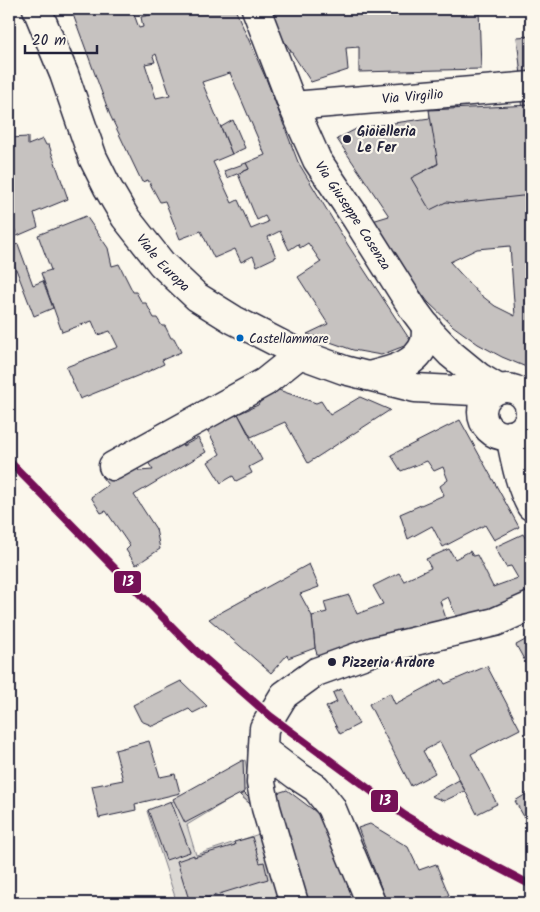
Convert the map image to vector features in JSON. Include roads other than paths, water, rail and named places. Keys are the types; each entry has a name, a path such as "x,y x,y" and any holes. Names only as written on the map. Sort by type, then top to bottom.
{"street":[{"name":"Viale Europa","path":"37,9 64,74 94,158 108,188 126,217 162,264 197,296 234,320 300,354 344,370 415,388"},
{"name":"Via Giuseppe Cosenza","path":"256,9 293,106 317,160 426,326 451,354 496,390"},
{"name":"Via Virgilio","path":"293,106 531,86"},
{"path":"368,376 390,370 411,361 419,353 425,341 426,326"},
{"path":"112,466 265,382 300,354"},
{"path":"415,388 514,389 526,399 530,413 528,421 518,432 510,435 495,433 488,428 484,421 483,405 487,397 496,390"},
{"path":"415,388 484,421"},
{"path":"510,435 524,494 531,506"},
{"path":"294,903 266,808 261,783 264,728 284,695 316,672 374,651 495,622 531,606"},
{"path":"263,750 316,788 331,807 371,903"}],"place":[{"name":"Gioielleria Le Fer","path":"347,139"},
{"name":"Castellammare","path":"240,338"},
{"name":"Pizzeria Ardore","path":"332,662"}]}
